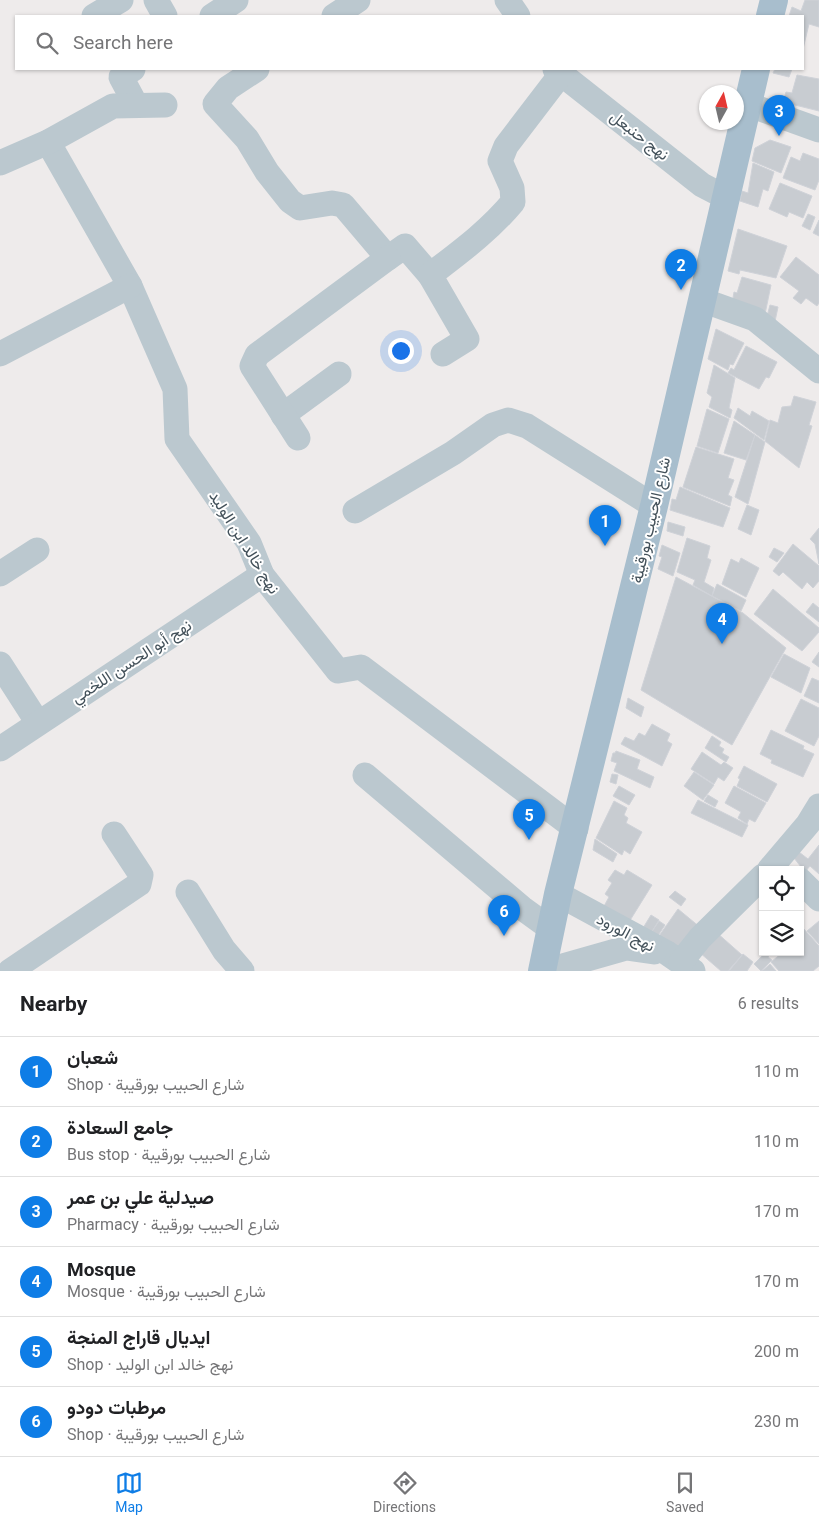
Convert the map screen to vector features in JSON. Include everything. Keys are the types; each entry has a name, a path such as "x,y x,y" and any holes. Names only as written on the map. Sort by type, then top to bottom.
{"main road":[{"path":"770,15 774,0"},
{"name":"شارع الحبيب بورقيبة","path":"544,971 558,894 576,829 654,506 756,70"}],"street":[{"path":"96,15 121,0"},
{"path":"156,0 164,15"},
{"path":"214,15 236,0"},
{"path":"336,15 358,0"},
{"path":"507,0 517,15"},
{"path":"132,70 121,77 136,105"},
{"path":"255,70 228,88 215,104 247,139 267,172 290,201 300,208 332,203 343,205 388,258"},
{"path":"430,275 485,232 513,202 512,188 500,161 506,146 558,71"},
{"name":"نهج حنبعل","path":"558,71 702,184 727,198"},
{"path":"747,104 819,130"},
{"path":"0,163 48,142 113,106 165,105"},
{"name":"نهج خالد ابن الوليد","path":"48,142 130,286 175,389 177,439 249,543 262,574 338,671 361,667 576,829"},
{"path":"298,438 252,366 256,355 405,246 430,275 467,338 443,354"},
{"path":"0,354 130,286"},
{"path":"702,300 755,319 819,371"},
{"path":"283,414 339,374"},
{"path":"355,511 453,453 493,425 508,420 527,426 654,506"},
{"path":"0,574 38,550"},
{"name":"نهج أبو الحسن اللخمي","path":"0,749 262,574"},
{"path":"0,664 38,723"},
{"path":"365,775 522,908 551,928"},
{"path":"777,866 819,806"},
{"path":"10,971 139,884 142,875 114,834"},
{"path":"544,971 626,948 680,962 700,938 759,884"},
{"path":"804,884 819,899"},
{"path":"188,892 224,950 242,971"},
{"name":"نهج الورود","path":"558,894 680,962"}],"building":[{"path":"805,0 819,0 819,27 809,24 804,45 804,15 789,15 792,7 801,11"},
{"path":"774,70 792,70 789,77 773,73"},
{"path":"797,75 819,79 819,111 783,102 786,92 792,93"},
{"path":"770,140 791,147 781,173 752,161 755,148"},
{"path":"803,153 819,159 819,180 815,190 783,178 791,157 800,161"},
{"path":"753,163 774,172 768,191 763,189 758,207 740,201 742,191 748,193"},
{"path":"780,183 812,196 803,218 789,212 787,217 769,209"},
{"path":"808,214 815,217 810,230 802,226"},
{"path":"819,220 819,236 813,233"},
{"path":"738,229 787,246 776,278 740,270 739,274 728,271"},
{"path":"796,257 819,275 819,303 817,306 806,298 801,304 793,298 799,291 780,277"},
{"path":"742,277 771,285 765,314 737,307 733,298 734,292 737,293"},
{"path":"770,305 778,307 774,326 765,324"},
{"path":"716,329 744,343 733,365 730,364 728,370 708,359"},
{"path":"746,346 777,362 769,378 766,377 759,389 728,373 731,368 734,370"},
{"path":"714,365 735,378 729,408 732,410 730,418 709,407 712,397 707,393"},
{"path":"794,396 816,402 809,425 812,426 799,468 765,441 770,420 778,423 782,407 791,406"},
{"path":"738,408 750,416 752,411 769,421 764,440 734,418"},
{"path":"707,409 729,419 718,453 697,446"},
{"path":"734,421 755,435 746,460 724,453"},
{"path":"755,435 765,442 748,504 735,497"},
{"path":"696,447 734,459 728,478 734,480 728,495 732,497 730,506 683,487"},
{"path":"680,487 730,508 723,527 670,510 672,499 676,500"},
{"path":"747,505 759,510 751,535 738,529"},
{"path":"668,522 685,527 683,536 667,531"},
{"path":"819,528 819,564 815,544 810,539"},
{"path":"687,538 710,546 707,558 711,560 704,582 714,588 712,596 693,585 695,580 677,572"},
{"path":"793,544 819,566 819,581 813,588 807,582 802,589 783,572 779,576 773,571"},
{"path":"662,545 680,553 673,576 658,569 662,557 659,556"},
{"path":"774,548 784,553 777,562 769,557"},
{"path":"741,558 759,568 746,597 722,584 731,559 739,563"},
{"path":"676,577 743,613 786,648 732,745 641,690"},
{"path":"717,584 746,600 741,611 712,596"},
{"path":"773,589 819,628 819,632 802,651 754,614"},
{"path":"813,603 819,608 819,622 806,612"},
{"path":"819,652 819,667 812,662"},
{"path":"784,654 810,668 801,693 771,677"},
{"path":"812,678 819,681 819,703 804,696"},
{"path":"628,698 644,707 641,717 626,708"},
{"path":"801,699 819,708 819,736 814,746 785,731"},
{"path":"652,724 670,734 667,741 672,744 662,766 621,744 625,737 634,741 639,733 645,736"},
{"path":"771,730 804,746 803,749 814,754 803,777 771,763 772,760 760,754"},
{"path":"712,736 721,742 719,746 724,749 722,753 729,757 726,762 705,748"},
{"path":"616,751 640,760 637,769 654,777 650,788 614,771 617,763 611,761 613,753"},
{"path":"702,752 721,765 724,762 733,768 724,781 718,777 714,784 691,769"},
{"path":"744,766 777,784 767,802 737,786 740,779 738,778"},
{"path":"694,772 714,785 703,800 684,786"},
{"path":"612,774 618,775 616,784 610,782"},
{"path":"619,786 635,795 629,805 613,796"},
{"path":"734,786 766,803 755,822 749,819 747,824 738,818 741,812 725,803"},
{"path":"708,795 718,801 715,807 704,801"},
{"path":"698,800 748,825 742,837 691,813"},
{"path":"614,801 627,808 624,815 628,818 626,823 642,832 630,854 624,850 622,855 596,838"},
{"path":"595,839 617,854 613,862 593,850"},
{"path":"819,845 819,874 810,866 805,872 804,866 800,866 794,858 799,852 808,859"},
{"path":"615,870 624,875 627,870 652,885 629,922 603,908 609,897 605,894 612,883 608,880"},
{"path":"675,891 686,899 681,906 669,897"},
{"path":"678,909 701,928 677,948 659,936"},
{"path":"651,915 659,920 651,933 643,928"},
{"path":"659,921 665,925 657,937 651,933"},
{"path":"819,921 819,944 807,931"},
{"path":"804,929 819,946 819,966 813,971 779,971 771,962 778,956 804,956"},
{"path":"716,932 742,955 728,971 721,971 699,952"},
{"path":"743,954 753,962 747,971 729,971"},
{"path":"762,956 769,956 772,960 761,971 754,964"},
{"path":"770,964 776,971 762,971"}],"place":[{"name":"صيدلية علي بن عمر","path":"779,136"},
{"name":"جامع السعادة","path":"681,290"},
{"name":"شعبان","path":"605,546"},
{"name":"Mosque","path":"722,644"},
{"name":"ايديال قاراج المنجة","path":"529,840"},
{"name":"مرطبات دودو","path":"504,936"}]}
